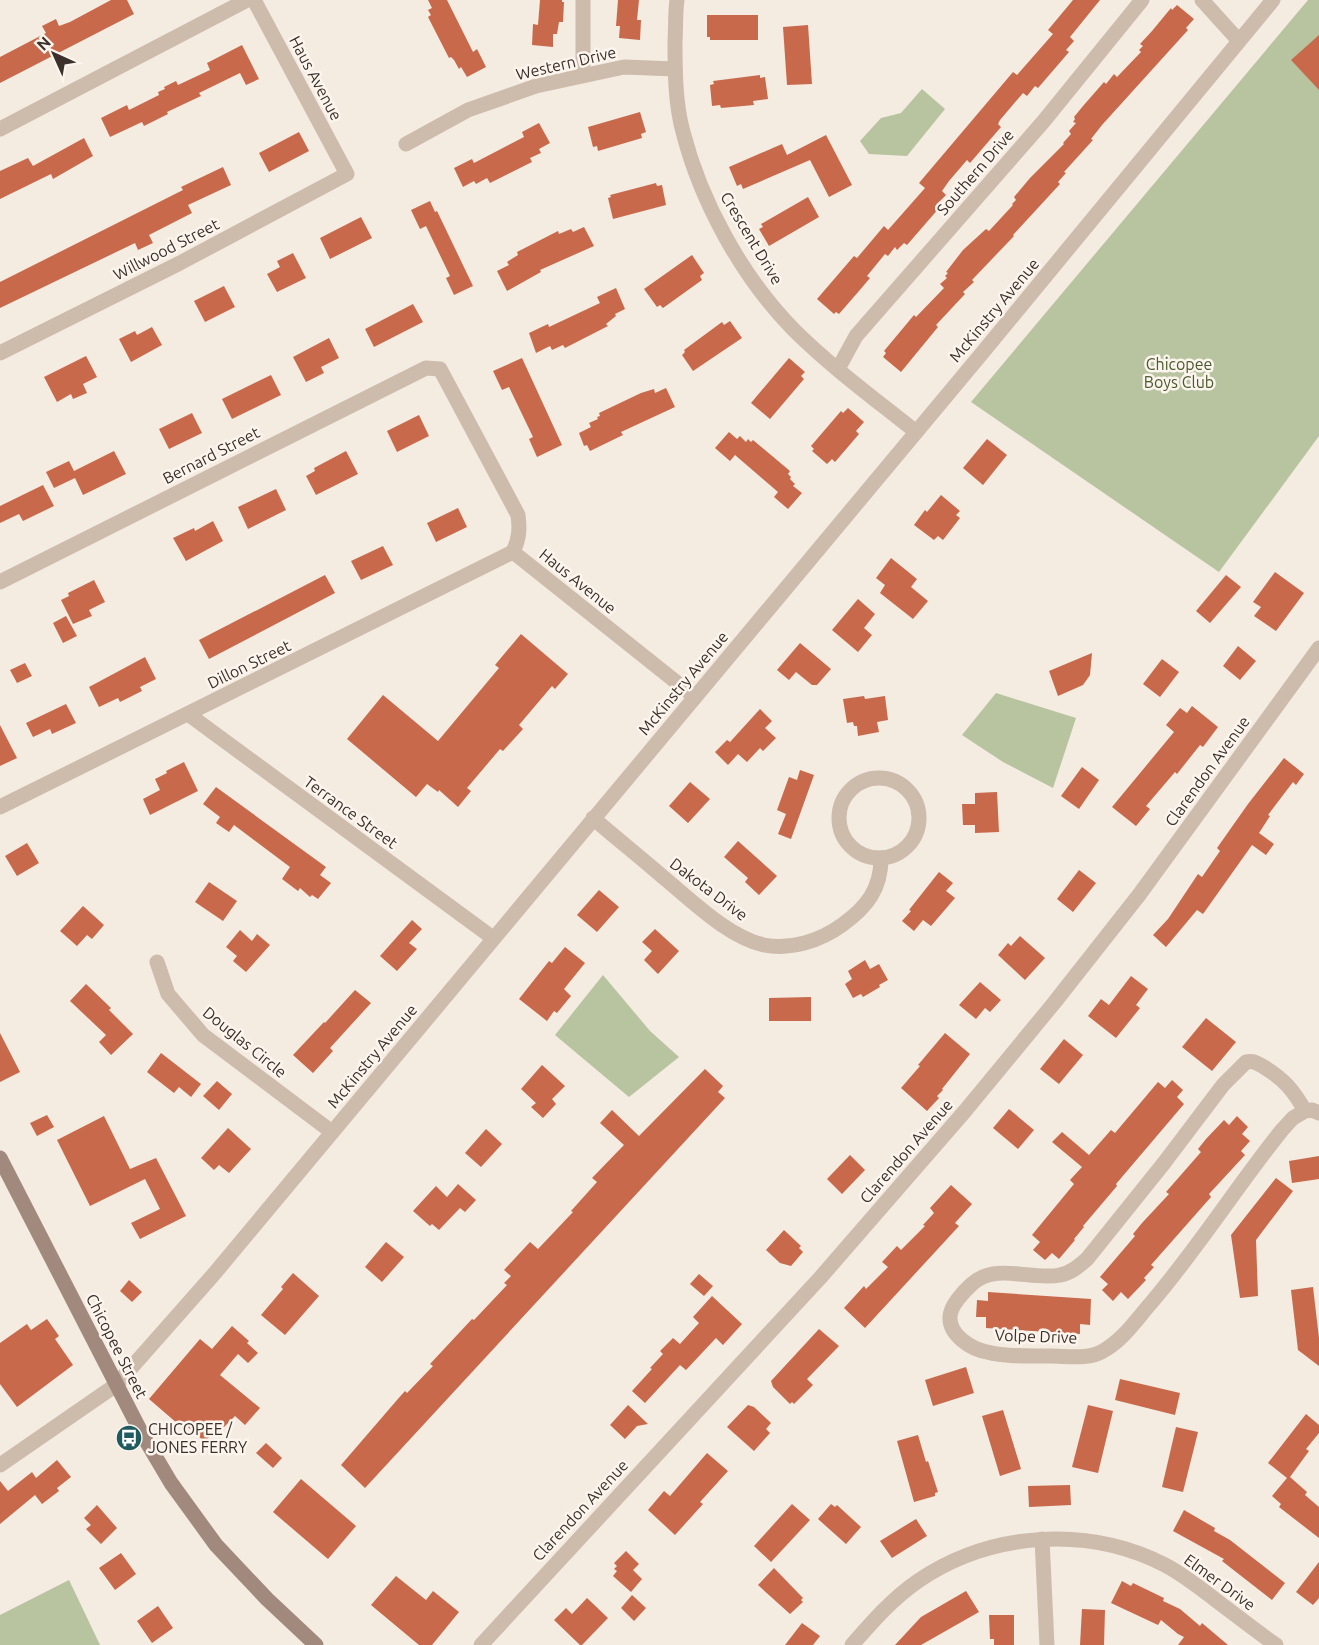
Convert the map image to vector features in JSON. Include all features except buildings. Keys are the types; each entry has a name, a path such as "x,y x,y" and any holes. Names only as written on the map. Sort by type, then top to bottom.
{"main road":[{"name":"Chicopee Street","path":"0,1158 157,1460 202,1528 247,1579 316,1645"}],"street":[{"path":"0,129 247,0"},
{"name":"Haus Avenue","path":"254,0 347,174"},
{"path":"583,0 583,75"},
{"name":"Crescent Drive","path":"677,0 675,69 682,130 696,175 711,210 757,288 794,330 916,432"},
{"name":"Southern Drive","path":"838,369 856,336 1043,122 1142,0"},
{"path":"1202,0 1239,41"},
{"name":"McKinstry Avenue","path":"0,1465 116,1385 214,1274 1273,0"},
{"name":"Western Drive","path":"406,144 468,110 536,86 624,67 675,69"},
{"name":"Willwood Street","path":"0,353 347,174"},
{"name":"Bernard Street","path":"0,582 426,368 440,369"},
{"name":"Haus Avenue","path":"440,369 518,515 520,529 518,542 513,552 695,697"},
{"name":"Dillon Street","path":"0,807 513,552"},
{"name":"Clarendon Avenue","path":"481,1645 820,1278 996,1075 1132,904 1319,648"},
{"name":"Terrance Street","path":"188,714 493,938"},
{"path":"878,778 890,780 904,787 915,800 919,817 916,833 907,847 892,856 881,858 868,857 852,848 842,832 839,820 840,808 850,791 860,783 878,778"},
{"name":"Dakota Drive","path":"593,818 693,902 728,928 754,942 771,945 807,942 830,933 854,916 867,903 875,889 880,877 881,858"},
{"name":"Douglas Circle","path":"157,962 168,994 203,1035 332,1132"},
{"name":"Volpe Drive","path":"1253,1061 1280,1077 1312,1112 1293,1118 1282,1130 1172,1279 1124,1336 1106,1350 1087,1356 986,1352 971,1346 959,1336 950,1320 952,1309 980,1278 1002,1273 1060,1275 1072,1270 1087,1258 1223,1086 1246,1062 1253,1061"},
{"path":"1042,1539 1047,1645"},
{"name":"Elmer Drive","path":"852,1645 897,1597 916,1582 943,1566 980,1550 1042,1539 1086,1540 1108,1544 1148,1557 1189,1579 1276,1645"}],"green space":[{"name":"Chicopee Boys Club","path":"1308,0 1319,0 1319,436 1219,572 971,402"},
{"path":"922,89 945,109 907,156 869,154 860,141 881,118 901,113"},
{"path":"996,693 1076,718 1053,788 1003,762 962,735"},
{"path":"603,975 650,1031 679,1057 629,1097 555,1035"},
{"path":"69,1580 100,1645 0,1645 0,1615"}],"place":[{"name":"CHICOPEE / JONES FERRY","path":"129,1438"}]}
